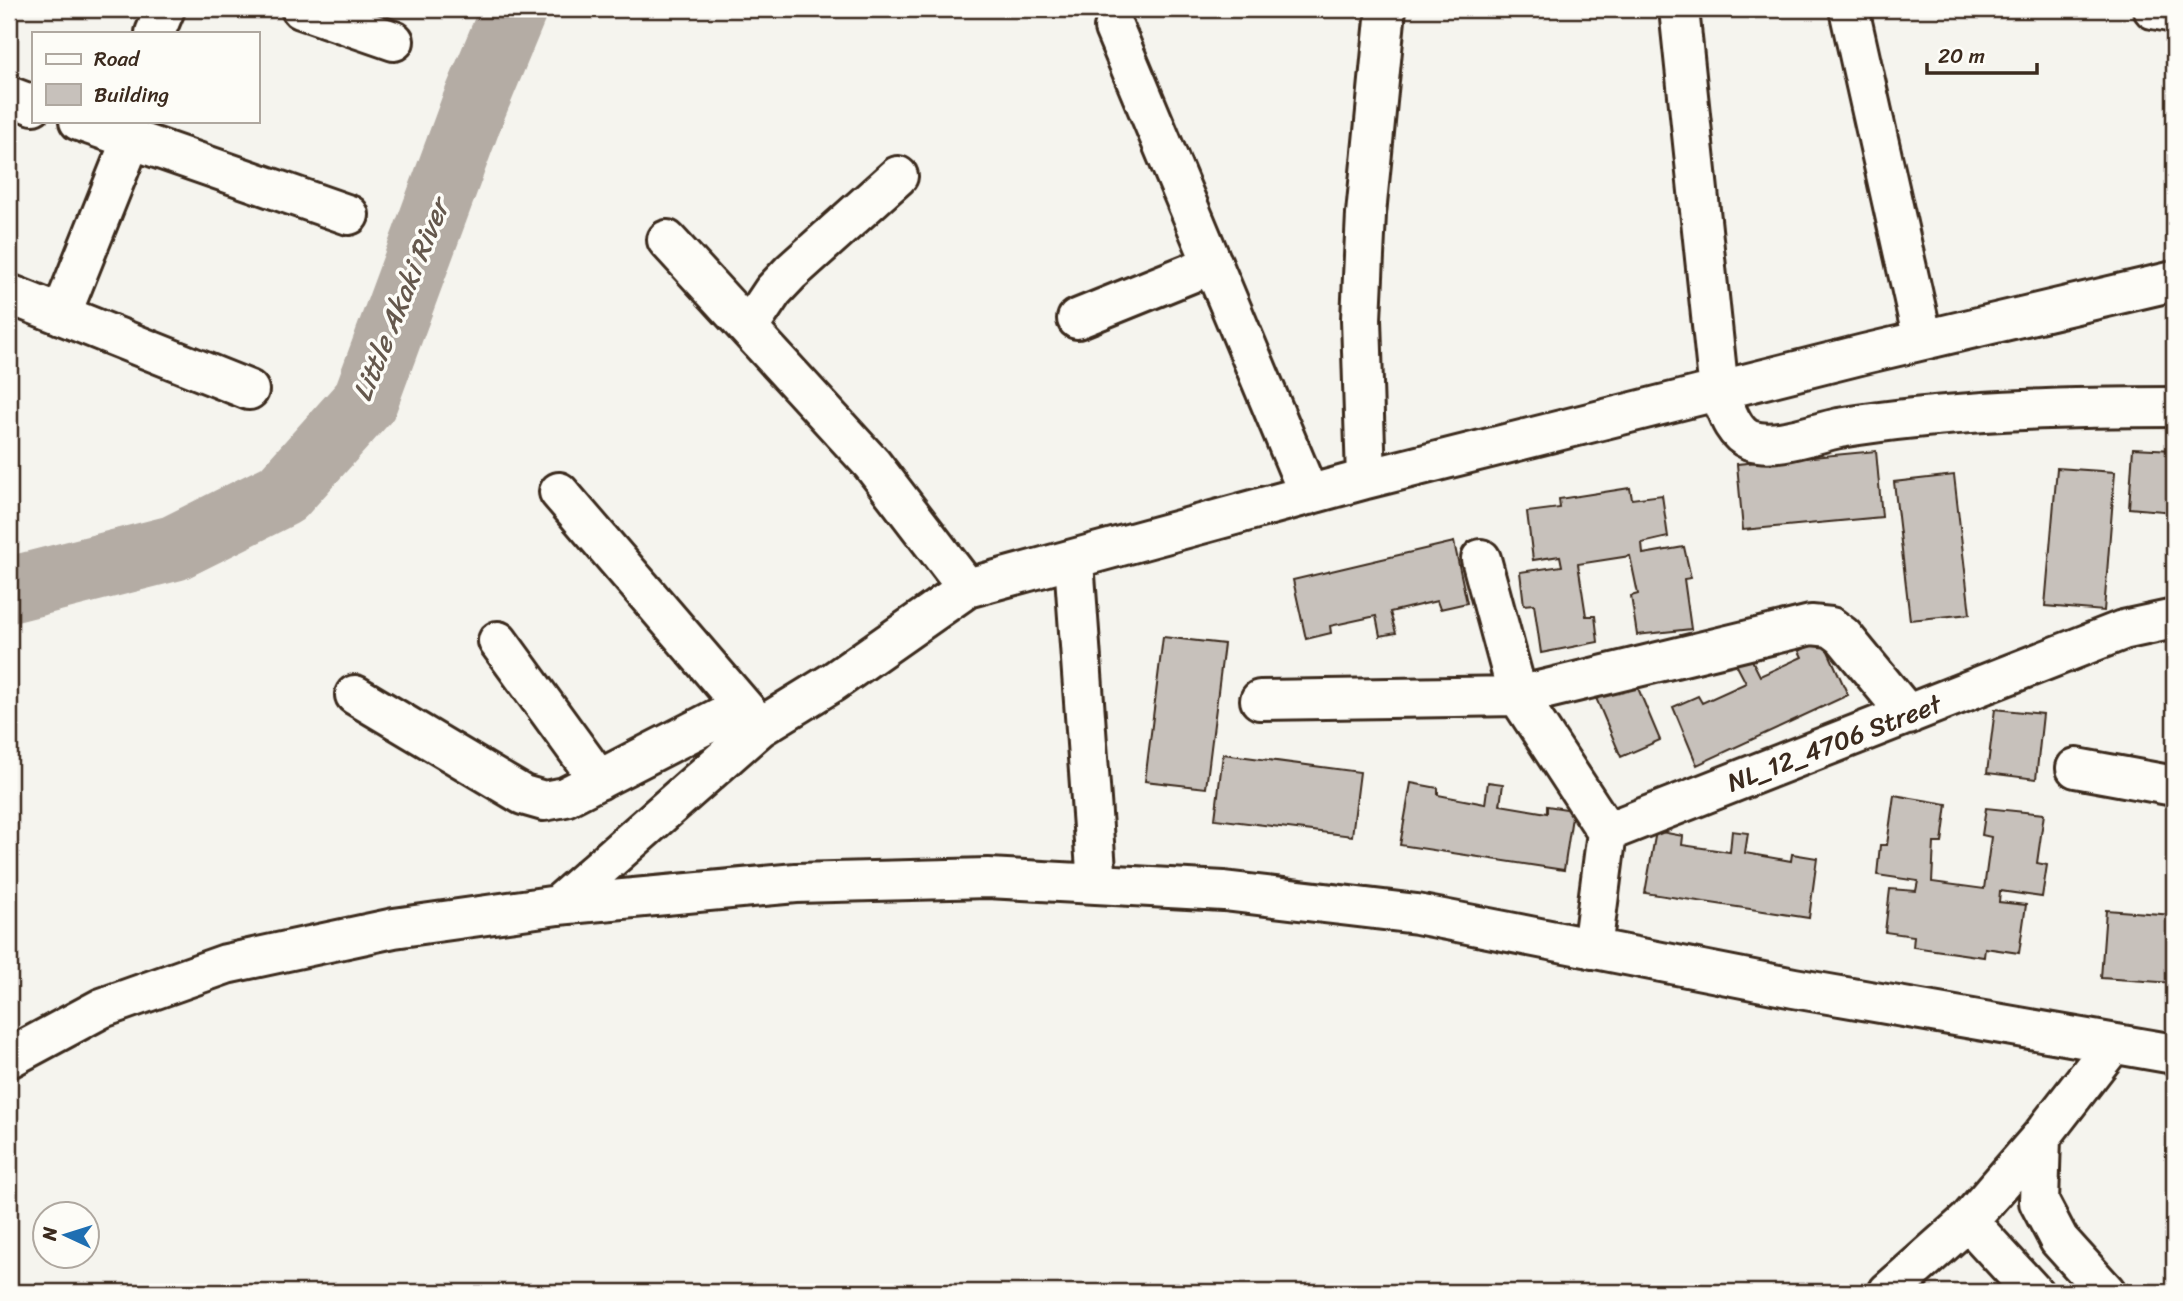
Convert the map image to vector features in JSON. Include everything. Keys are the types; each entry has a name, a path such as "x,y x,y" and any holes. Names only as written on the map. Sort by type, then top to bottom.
{"street":[{"path":"156,32 165,9"},
{"path":"301,9 394,41"},
{"path":"1366,479 1361,318 1366,214 1386,9"},
{"path":"1679,9 1719,392 1736,429 1750,440 1774,441 1858,425 2060,407 2174,407"},
{"path":"2153,9 2174,13"},
{"path":"1856,10 1923,340"},
{"path":"1114,28 1309,495"},
{"path":"9,96 32,105"},
{"path":"83,122 123,132 349,215"},
{"path":"61,316 123,132"},
{"path":"749,327 773,291 791,272 898,176"},
{"path":"667,240 872,464 967,588"},
{"path":"1077,319 1213,264"},
{"path":"355,695 523,795 544,801 565,797 599,780 833,682 967,588 1074,561 1366,479 1923,340 2174,281"},
{"path":"9,295 249,390"},
{"path":"559,492 751,716"},
{"path":"1480,559 1518,696 1607,831 1592,949"},
{"path":"1074,561 1097,884"},
{"name":"NL_12_4706 Street","path":"1607,831 2123,630 2174,619"},
{"path":"1260,700 1518,696 1811,625 1831,627 1843,636 1908,715"},
{"path":"498,641 599,780"},
{"path":"558,905 751,716"},
{"path":"2076,768 2174,786"},
{"path":"9,1058 102,1008 226,964 394,928 558,905 796,883 988,878 1224,891 1417,914 1592,949 2174,1054"},
{"path":"1888,1292 1968,1221 2041,1137 2113,1044"},
{"path":"2041,1137 2039,1202 2059,1240 2106,1292"},
{"path":"1968,1221 2033,1292"}],"building":[{"path":"2133,448 2174,450 2174,512 2129,508"},
{"path":"1876,451 1882,517 1743,530 1737,464"},
{"path":"2057,468 2115,472 2104,611 2045,606"},
{"path":"1954,475 1970,614 1910,620 1894,482"},
{"path":"1630,488 1632,499 1662,495 1668,537 1642,543 1643,554 1684,547 1691,578 1684,579 1691,629 1637,635 1631,596 1638,594 1630,556 1578,564 1586,616 1595,616 1598,642 1541,653 1534,604 1524,605 1520,572 1562,566 1560,556 1533,560 1527,512 1560,508 1559,499"},
{"path":"1454,542 1467,603 1440,609 1437,601 1390,612 1396,633 1380,636 1376,616 1330,626 1331,633 1306,639 1293,580"},
{"path":"1163,637 1224,644 1206,788 1145,781"},
{"path":"1823,640 1848,695 1697,765 1673,707 1698,696 1702,703 1746,683 1736,664 1751,658 1760,676 1802,657 1799,651"},
{"path":"1635,681 1660,740 1621,757 1596,698"},
{"path":"1995,709 2043,714 2036,779 1987,773"},
{"path":"1223,754 1360,772 1352,836 1215,819"},
{"path":"1488,782 1503,784 1500,805 1547,813 1547,806 1573,810 1564,870 1400,845 1411,783 1438,788 1438,795 1485,804"},
{"path":"1894,795 1947,804 1942,843 1934,843 1932,882 1984,889 1991,837 1982,835 1986,808 2044,814 2037,863 2047,865 2042,897 2000,891 1999,902 2026,905 2019,953 1985,948 1984,957 1913,947 1914,936 1885,932 1890,889 1916,891 1918,881 1877,875 1880,845 1887,845"},
{"path":"1656,831 1683,836 1682,845 1730,852 1732,831 1748,833 1745,853 1791,861 1792,854 1817,858 1809,918 1645,893"},
{"path":"2106,910 2174,915 2174,983 2101,978"}],"waterway":[{"name":"Little Akaki River","path":"9,590 174,548 282,494 365,401 473,108 514,9"}]}
